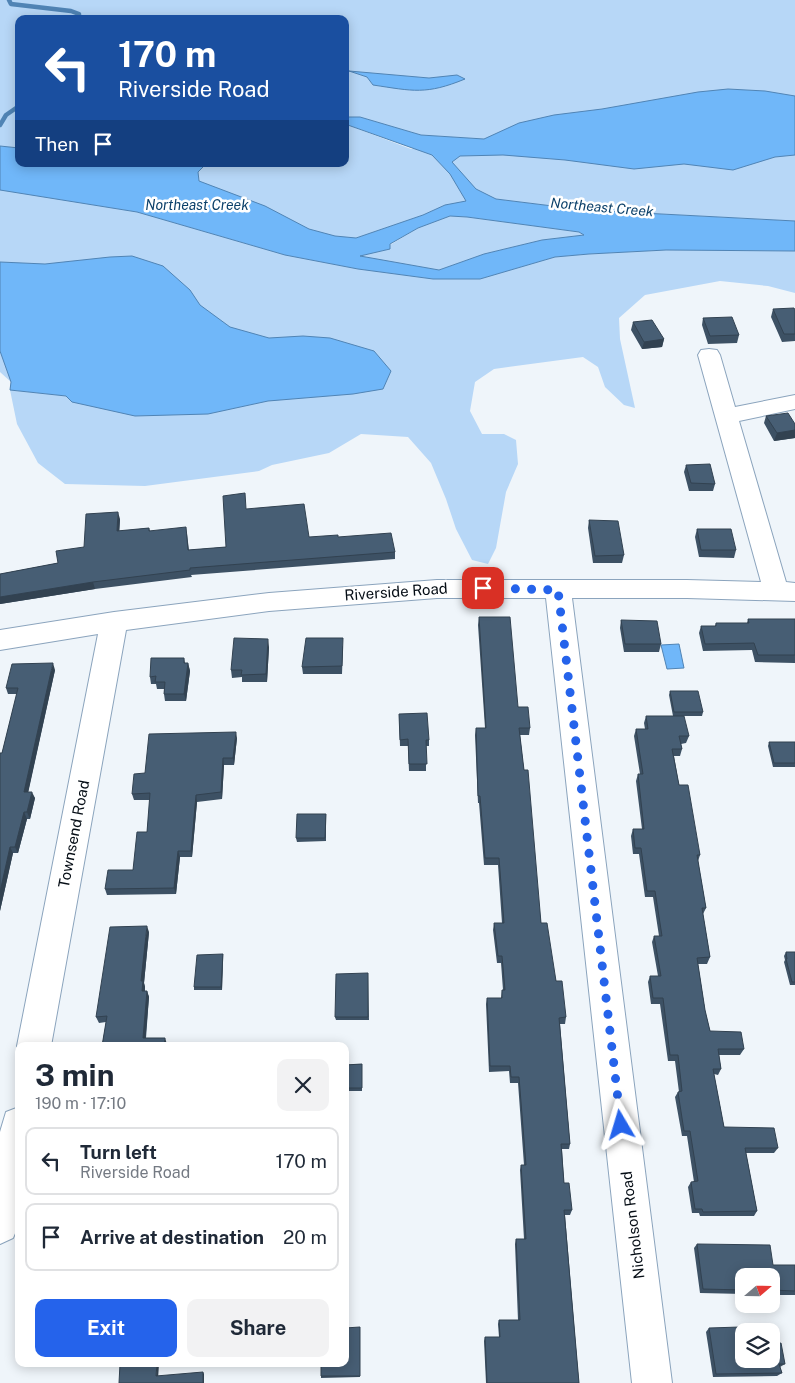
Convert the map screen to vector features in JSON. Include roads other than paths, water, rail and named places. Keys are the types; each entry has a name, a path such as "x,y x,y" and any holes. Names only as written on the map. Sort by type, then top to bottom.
{"street":[{"path":"708,355 726,416 785,592"},
{"path":"726,416 795,402"},
{"name":"Riverside Road","path":"0,640 114,622 269,602 437,589 687,589 785,592"},
{"name":"Nicholson Road","path":"558,590 652,1383"},
{"name":"Townsend Road","path":"35,1042 114,622"},
{"path":"0,1225 15,1147"}],"water":[{"path":"349,71 429,78 457,75 465,79 440,88 409,90 373,85 367,77"},
{"name":"Northeast Creek","path":"728,89 765,91 795,96 795,155 775,157 733,170 684,164 634,169 565,160 503,155 460,156 452,162 476,189 496,199 585,210 795,221 795,251 666,250 589,254 555,257 480,279 433,279 358,269 285,255 137,212 0,190 0,146 15,148 15,167 203,167 198,172 199,181 265,206 309,229 335,236 356,238 423,215 445,205 466,201 450,174 432,155 349,125 349,117 360,117 421,135 484,139 519,123 554,115 602,109 698,92","holes":["450,216 579,232 584,235 542,240 484,254 439,270 360,256 390,249 390,244 418,228"]},
{"path":"132,256 163,266 190,290 200,305 230,327 269,338 303,336 330,338 374,351 391,371 383,389 353,394 268,401 208,414 135,416 72,402 66,396 10,390 11,382 0,351 0,262 45,264"},
{"path":"679,644 684,668 667,669 661,645"}],"waterway":[{"path":"9,0 11,4 71,11 79,15"},
{"path":"0,125 6,115 15,109"}]}
